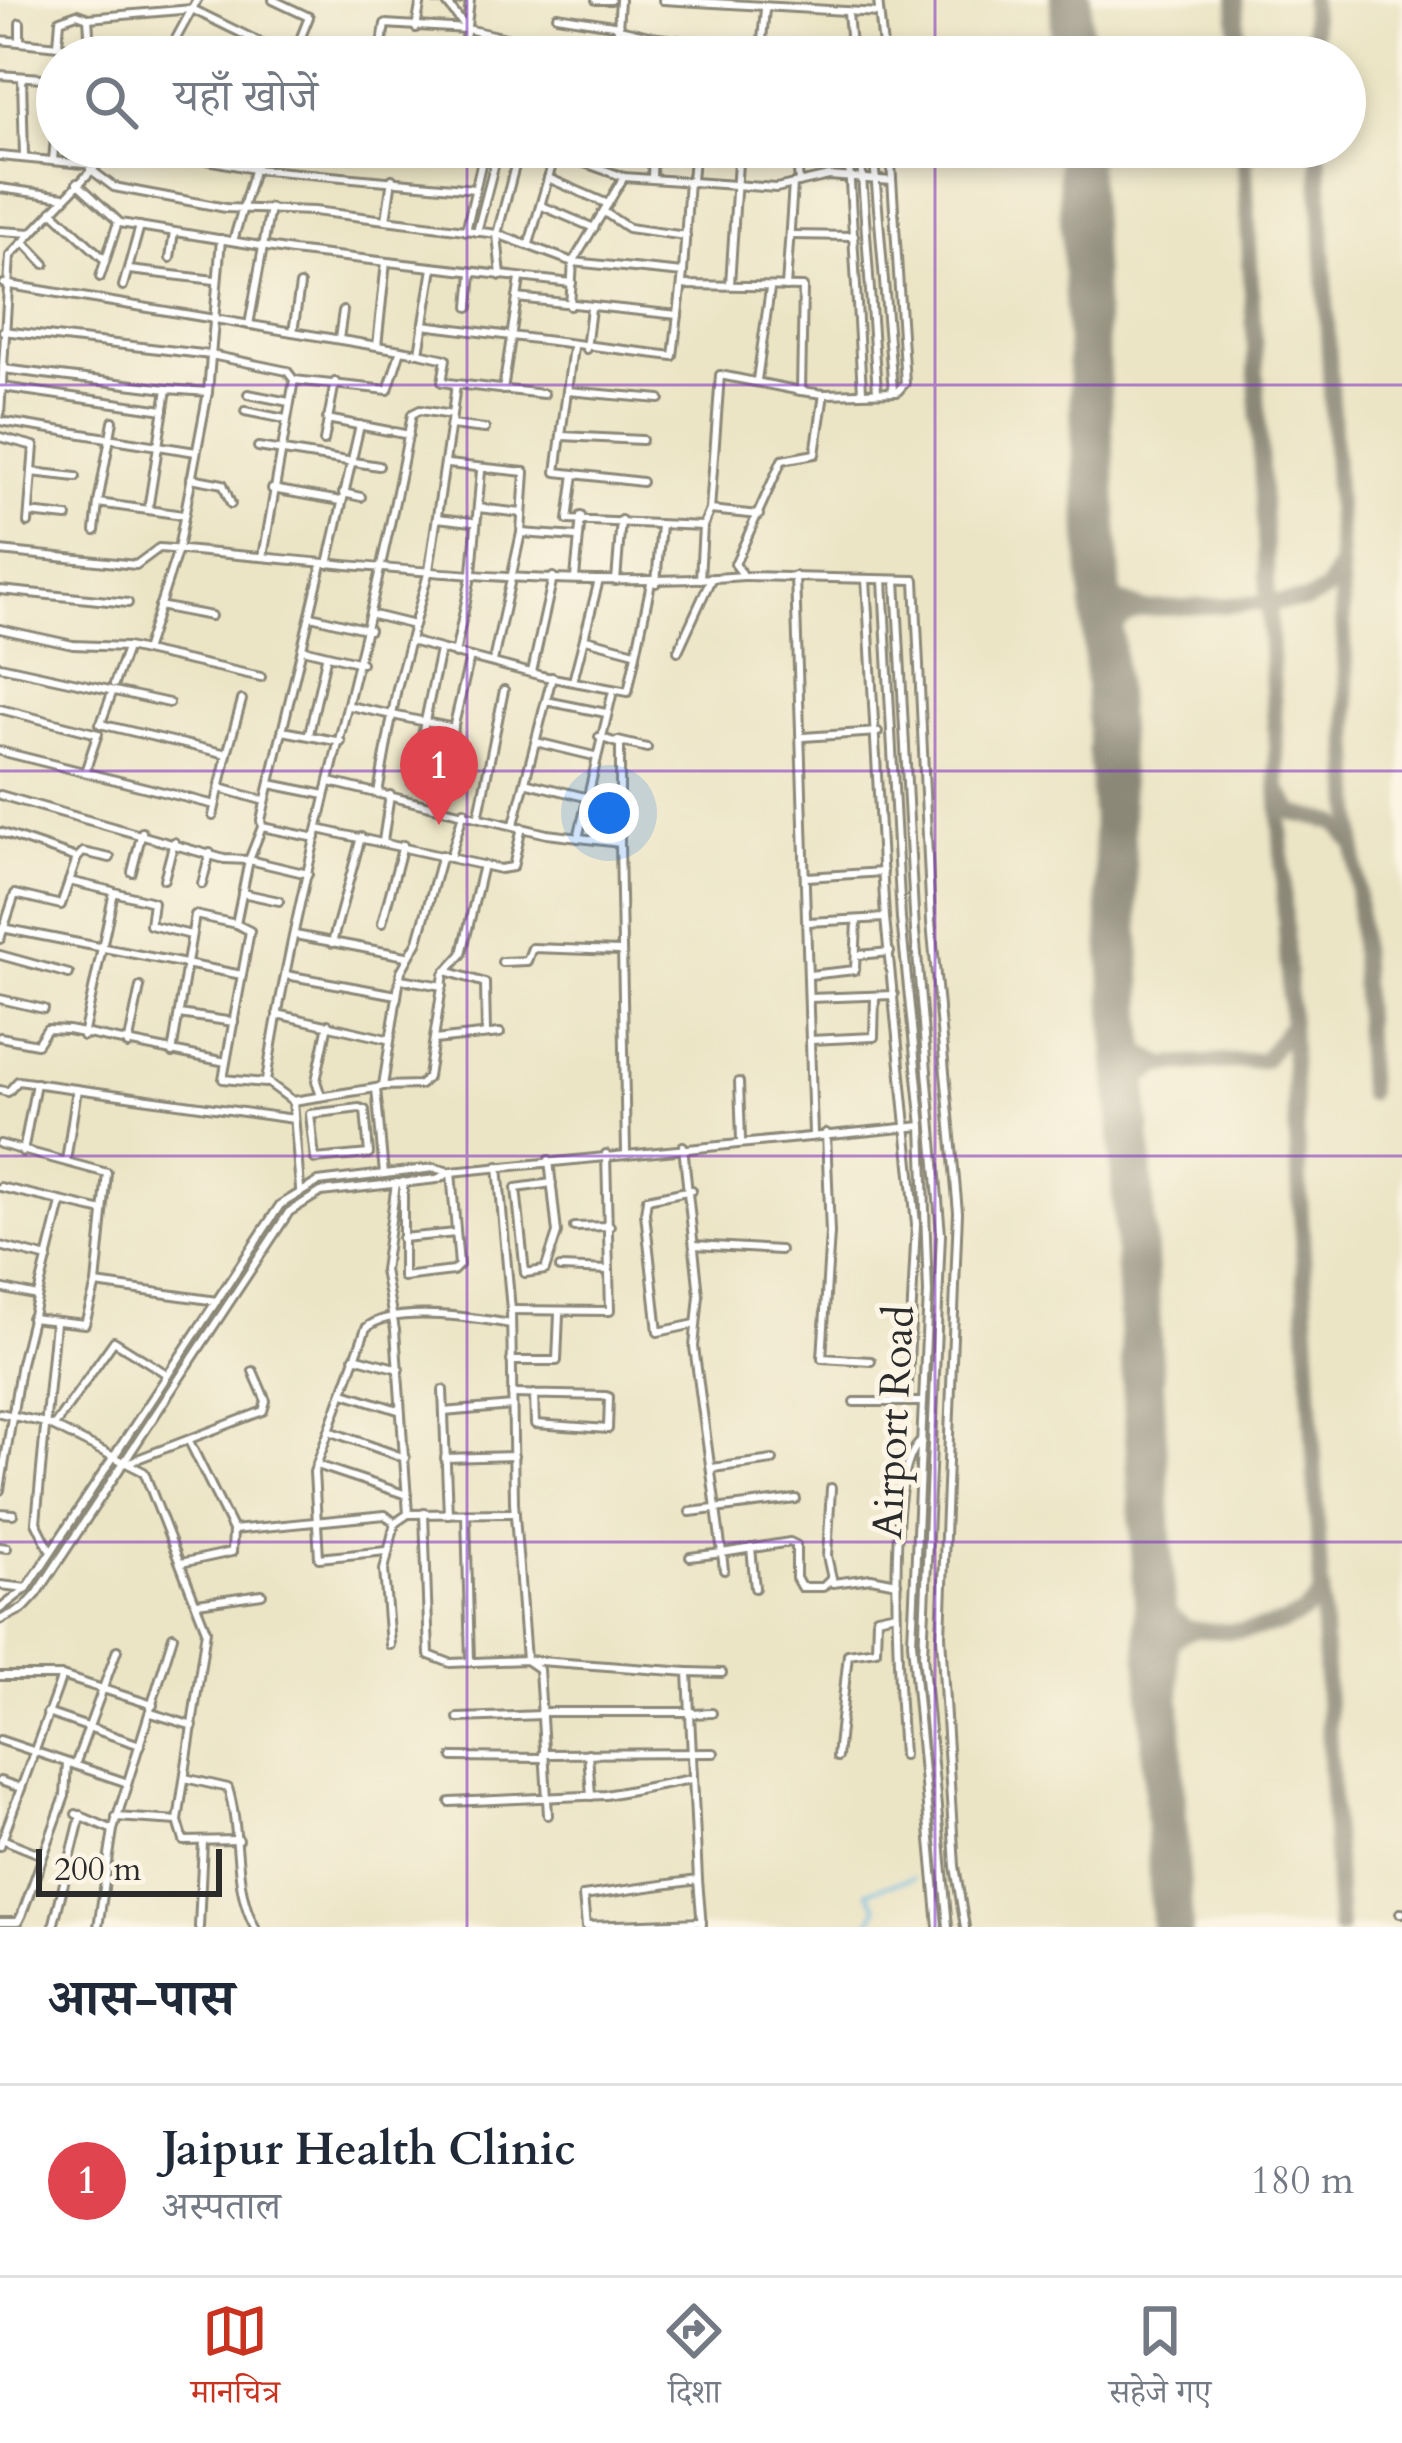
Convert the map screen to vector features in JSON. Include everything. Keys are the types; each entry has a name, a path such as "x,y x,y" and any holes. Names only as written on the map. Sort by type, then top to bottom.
{"street":[{"path":"133,0 133,15"},
{"path":"177,36 197,0"},
{"path":"273,0 309,17 301,36"},
{"path":"416,28 421,0"},
{"path":"435,0 459,0"},
{"path":"465,36 470,0"},
{"path":"596,0 611,0"},
{"path":"618,36 620,0"},
{"path":"663,0 830,14 879,13"},
{"path":"830,0 830,14"},
{"path":"878,0 882,36"},
{"path":"446,1 467,29"},
{"path":"58,36 59,20 77,14 88,18 192,9 251,36"},
{"path":"761,36 765,9"},
{"path":"848,13 850,36"},
{"path":"557,16 650,36"},
{"path":"88,18 90,36"},
{"path":"20,22 20,42"},
{"path":"383,36 385,24 467,29 497,36"},
{"path":"0,40 36,43"},
{"path":"0,75 36,78"},
{"path":"22,77 23,158"},
{"path":"0,156 36,159"},
{"path":"0,427 3,270 10,256 91,168"},
{"path":"93,168 114,187 497,234 573,262 683,273"},
{"path":"249,168 475,189"},
{"path":"466,231 480,168"},
{"path":"477,232 494,168"},
{"path":"501,276 497,234 514,168"},
{"path":"529,244 551,168"},
{"path":"600,168 624,177 736,184 851,178 892,181"},
{"path":"652,168 652,177"},
{"path":"423,325 586,349 673,356 692,168"},
{"path":"730,284 737,168"},
{"path":"786,287 796,168"},
{"path":"850,168 862,391"},
{"path":"861,168 878,391"},
{"path":"876,168 893,392"},
{"path":"700,580 720,376 824,394 893,392 904,383 891,168"},
{"path":"233,242 254,169"},
{"path":"570,306 573,262 624,177"},
{"path":"548,178 606,208 628,228 686,236"},
{"path":"386,220 392,179"},
{"path":"77,184 118,222 262,246 572,283"},
{"path":"0,188 64,197"},
{"path":"540,205 594,228"},
{"path":"249,326 270,208"},
{"path":"52,211 104,259"},
{"path":"100,277 118,222"},
{"path":"124,286 140,226"},
{"path":"0,231 32,233"},
{"path":"170,258 174,232"},
{"path":"790,235 854,236"},
{"path":"146,651 178,549 208,392 221,239"},
{"path":"24,242 45,264"},
{"path":"377,346 386,262"},
{"path":"418,353 433,268"},
{"path":"129,270 215,280"},
{"path":"469,307 472,273"},
{"path":"503,390 520,278"},
{"path":"4,284 418,353 446,359 442,382 544,394"},
{"path":"292,332 300,285"},
{"path":"682,285 803,287 801,392"},
{"path":"757,382 770,289"},
{"path":"517,298 678,315"},
{"path":"586,349 591,308"},
{"path":"339,339 343,311"},
{"path":"3,331 211,355 287,371 294,380 388,390 401,350"},
{"path":"574,347 556,472 642,482"},
{"path":"3,369 208,392"},
{"path":"263,557 278,450 294,380"},
{"path":"324,441 335,382"},
{"path":"378,793 392,715 429,570 456,384"},
{"path":"2,387 164,410"},
{"path":"148,510 167,389"},
{"path":"567,391 660,399"},
{"path":"248,394 289,402"},
{"path":"744,576 735,564 782,460 814,454 824,394"},
{"path":"244,411 285,419"},
{"path":"269,1083 277,1014 325,795 385,567 415,411 452,415"},
{"path":"327,419 409,435"},
{"path":"95,531 112,421"},
{"path":"236,924 360,425"},
{"path":"451,425 485,429"},
{"path":"0,427 196,452"},
{"path":"0,427 34,446 28,523"},
{"path":"562,436 642,440"},
{"path":"258,447 379,466"},
{"path":"445,464 525,472 521,533 493,661"},
{"path":"455,654 472,572 472,522 481,471"},
{"path":"32,472 76,477"},
{"path":"574,475 568,520 580,516 703,526"},
{"path":"190,478 223,484 231,504"},
{"path":"272,489 361,497"},
{"path":"98,502 183,514"},
{"path":"477,508 522,513"},
{"path":"710,510 759,515"},
{"path":"29,513 67,517"},
{"path":"575,578 580,516"},
{"path":"437,518 472,522"},
{"path":"616,580 620,520"},
{"path":"410,640 628,692 661,525"},
{"path":"521,533 577,537"},
{"path":"0,551 136,565 150,550 178,549 325,564 653,583 744,576 915,580 931,922 953,1124 959,1259 942,1666 955,1867 965,1927"},
{"path":"795,576 813,1134"},
{"path":"532,672 553,577"},
{"path":"678,651 711,579"},
{"path":"866,579 886,918 916,1224 907,1402"},
{"path":"573,681 599,580"},
{"name":"Airport Road","path":"883,580 901,919 922,1126 928,1293 912,1642 938,1927"},
{"name":"Airport Road","path":"896,580 915,931 941,1260 923,1655 948,1927"},
{"path":"0,590 128,603"},
{"path":"159,606 211,616"},
{"path":"373,615 414,625"},
{"path":"311,616 369,630"},
{"path":"0,629 74,645 127,647 261,677"},
{"path":"584,639 634,652"},
{"path":"86,772 127,647"},
{"path":"303,649 361,663"},
{"path":"412,783 440,650"},
{"path":"435,807 470,657"},
{"path":"309,734 326,658"},
{"path":"1,669 169,703"},
{"path":"262,827 361,837 483,865 513,867 551,677"},
{"path":"479,814 504,690"},
{"path":"578,838 594,756 614,691"},
{"path":"213,816 242,700"},
{"path":"546,700 606,713"},
{"path":"350,706 454,728"},
{"path":"0,709 98,734"},
{"path":"100,724 227,754"},
{"path":"283,731 340,742"},
{"path":"802,737 878,732"},
{"path":"599,737 647,748"},
{"path":"536,742 594,756"},
{"path":"618,742 626,1152"},
{"path":"0,751 215,805"},
{"path":"330,782 518,826 620,843"},
{"path":"528,783 585,797"},
{"path":"270,784 325,795"},
{"path":"220,788 265,801"},
{"path":"0,795 210,853 308,874"},
{"path":"383,841 390,795"},
{"path":"384,1174 379,1087 400,979 464,811"},
{"path":"0,832 77,858"},
{"path":"132,872 142,832"},
{"path":"332,943 361,837"},
{"path":"164,879 174,842"},
{"path":"382,923 403,845"},
{"path":"0,888 61,905 83,852 110,858"},
{"path":"202,884 210,853"},
{"path":"172,1054 195,915 250,928 223,1079 269,1083 293,1101 420,1085 428,1077 446,971 461,955 483,865"},
{"path":"807,877 883,872"},
{"path":"69,881 155,903 146,938"},
{"path":"83,1036 114,892"},
{"path":"242,893 279,901"},
{"path":"0,939 15,894"},
{"path":"808,922 886,918"},
{"path":"809,975 850,972 857,967 856,920"},
{"path":"150,925 191,935"},
{"path":"2,928 100,951 242,974"},
{"path":"295,935 406,956"},
{"path":"502,962 527,961 530,949 620,951"},
{"path":"857,955 890,952"},
{"path":"0,955 69,974"},
{"path":"446,971 485,983 486,1034"},
{"path":"286,975 397,995"},
{"path":"400,979 443,986"},
{"path":"128,1045 140,987"},
{"path":"809,998 894,995"},
{"path":"810,1040 874,1037 875,996"},
{"path":"0,999 44,1009"},
{"path":"277,1014 387,1039"},
{"path":"179,1015 234,1022"},
{"path":"321,1096 316,1082 328,1024"},
{"path":"0,1037 38,1044 47,1029 226,1062"},
{"path":"434,1040 500,1033"},
{"path":"0,1090 8,1092 18,1081 294,1119"},
{"path":"739,1082 741,1140"},
{"path":"23,1152 36,1083"},
{"path":"66,1161 77,1089"},
{"path":"337,1094 340,1110"},
{"path":"293,1101 300,1189"},
{"path":"365,1110 370,1150 346,1160 315,1160 308,1118 365,1110"},
{"path":"0,1609 27,1588 274,1211 300,1189 346,1178 434,1168 450,1172 741,1140 953,1124"},
{"path":"826,1133 830,1233 822,1358 871,1361"},
{"path":"0,1144 105,1170 96,1284 85,1324 31,1318"},
{"path":"683,1146 692,1190 694,1347 724,1570"},
{"path":"511,1310 609,1312 606,1154"},
{"path":"346,1160 346,1178"},
{"path":"549,1160 552,1183 557,1240 544,1270 525,1274 516,1189 552,1183"},
{"path":"498,1166 511,1310 514,1514 526,1660"},
{"path":"0,1620 24,1608 37,1594 121,1460 296,1204 321,1192 437,1179 450,1172"},
{"path":"399,1183 403,1276 456,1269 450,1172"},
{"path":"399,1183 384,1270 399,1369 408,1514"},
{"path":"0,1186 104,1210"},
{"path":"692,1190 647,1199 645,1213 658,1331 695,1324"},
{"path":"0,1490 31,1318 61,1203"},
{"path":"574,1227 610,1226"},
{"path":"402,1238 456,1233"},
{"path":"693,1245 780,1250"},
{"path":"0,1246 48,1258"},
{"path":"560,1268 610,1270"},
{"path":"96,1284 214,1299 224,1305"},
{"path":"0,1288 38,1297"},
{"path":"511,1361 557,1361 559,1313"},
{"path":"386,1551 319,1558 315,1522 317,1465 366,1328 374,1321 431,1314 511,1324"},
{"path":"50,1549 36,1522 50,1425 55,1323"},
{"path":"50,1425 114,1341 165,1372"},
{"path":"354,1357 399,1369"},
{"path":"0,1413 50,1425 110,1456 132,1461 262,1411 266,1401 253,1371"},
{"path":"443,1390 448,1514"},
{"path":"344,1394 398,1410"},
{"path":"512,1394 534,1394 609,1397 608,1429 535,1424 534,1394"},
{"path":"854,1402 923,1402"},
{"path":"443,1412 512,1406"},
{"path":"332,1432 405,1458"},
{"path":"181,1563 232,1552 232,1529 189,1441"},
{"path":"903,1756 897,1583 905,1461 922,1441"},
{"path":"445,1458 514,1456"},
{"path":"712,1468 773,1460"},
{"path":"132,1461 143,1472 206,1630 178,1821 184,1841 238,1840"},
{"path":"317,1465 407,1495"},
{"path":"831,1488 827,1556 833,1583 871,1578 897,1583"},
{"path":"690,1512 796,1499"},
{"path":"0,1513 13,1514"},
{"path":"390,1645 386,1551 395,1523 408,1514 514,1514"},
{"path":"424,1514 429,1655 450,1663 526,1660 722,1673"},
{"path":"466,1514 470,1661"},
{"path":"232,1529 386,1515 395,1523"},
{"path":"690,1557 794,1543 801,1586 823,1586 832,1578"},
{"path":"751,1548 755,1588"},
{"path":"0,1586 27,1588"},
{"path":"197,1603 262,1594"},
{"path":"837,1757 848,1654 876,1650 877,1617 896,1613"},
{"path":"98,1927 125,1782 153,1709 173,1636"},
{"path":"0,1922 18,1922 65,1796 71,1764 117,1650"},
{"path":"526,1660 539,1669 548,1815"},
{"path":"688,1672 702,1924 586,1926 583,1896 698,1880"},
{"path":"0,1676 62,1676 193,1726"},
{"path":"42,1855 1,1842 3,1825 62,1676"},
{"path":"458,1718 712,1712"},
{"path":"47,1713 140,1745"},
{"path":"0,1740 125,1782"},
{"path":"588,1753 591,1796"},
{"path":"453,1757 714,1753"},
{"path":"185,1778 228,1787 238,1840 242,1905 254,1927"},
{"path":"450,1802 546,1801 691,1779"},
{"path":"0,1781 21,1788"},
{"path":"53,1927 79,1815 113,1830"},
{"path":"116,1817 178,1821"},
{"path":"199,1927 203,1842"}],"waterway":[{"path":"867,1927 877,1908 867,1891 913,1878"}],"taxiway":[{"path":"1071,0 1071,8"},
{"path":"1236,0 1238,36"},
{"path":"1311,0 1313,36"},
{"path":"1245,168 1339,1927"},
{"path":"1319,168 1368,1093"},
{"path":"1101,569 1118,600 1145,609 1306,601 1326,591 1338,568"},
{"path":"1104,662 1114,628 1126,616 1144,609"},
{"path":"1279,791 1294,813 1336,823 1354,844"},
{"path":"1122,1012 1136,1051 1165,1065 1264,1060 1288,1028"},
{"path":"1129,1134 1137,1083 1164,1065"},
{"path":"1150,1542 1163,1609 1187,1628 1243,1630 1282,1623 1312,1605 1322,1590"},
{"path":"1158,1726 1165,1656 1171,1644 1195,1630"}],"runway":[{"path":"1071,0 1072,36"},
{"path":"1078,168 1172,1927"}],"place":[{"name":"Jaipur Health Clinic","path":"439,825"}]}
